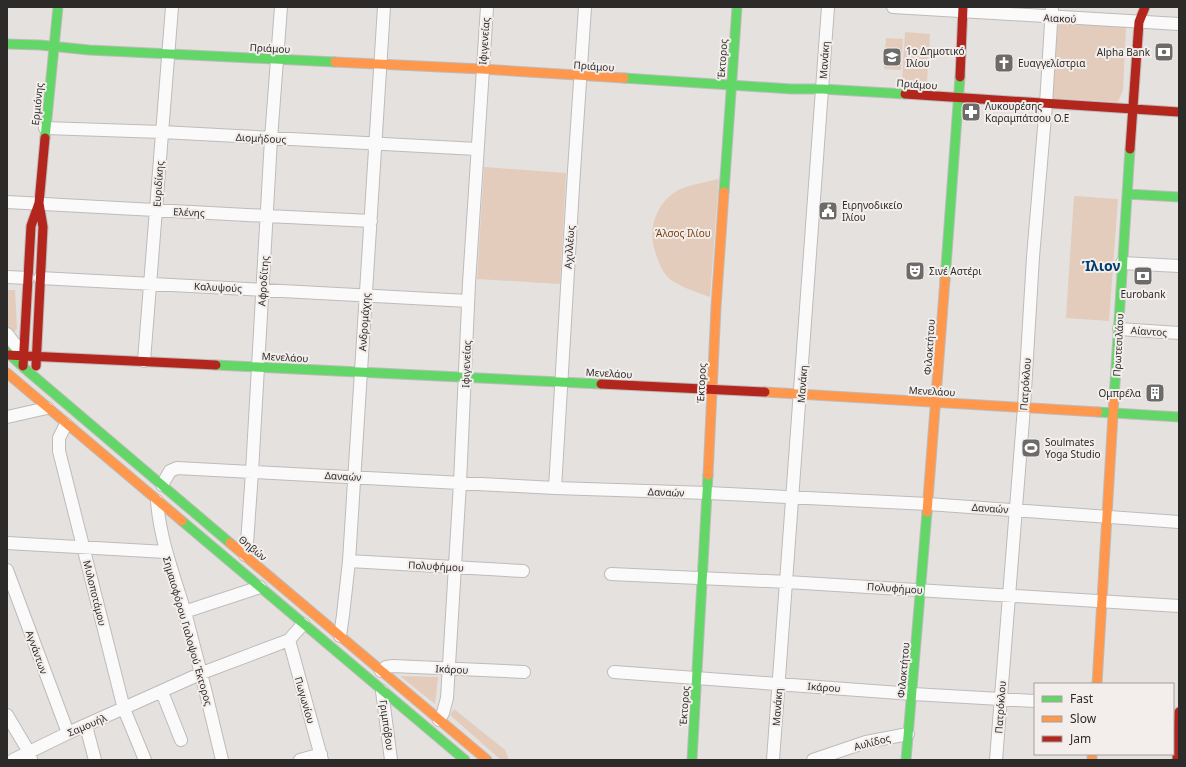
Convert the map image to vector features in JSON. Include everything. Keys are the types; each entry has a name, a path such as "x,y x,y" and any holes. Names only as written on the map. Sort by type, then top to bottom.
{"street":[{"name":"Ερμιόνης","path":"35,378 43,227 39,203 45,128 58,7"},
{"name":"Ευριδίκης","path":"144,361 172,7"},
{"name":"Αφροδίτης","path":"245,555 252,472 271,139 281,7"},
{"name":"Ανδρομάχης","path":"340,636 348,562 384,7"},
{"name":"Ιφιγενείας","path":"439,720 443,713 447,698 466,377 468,301 486,7"},
{"name":"Αχιλλέως","path":"555,488 585,7"},
{"name":"Έκτορος","path":"692,760 708,493 716,307 737,7"},
{"name":"Μανάκη","path":"774,760 828,7"},
{"name":"Αιακού","path":"893,7 1052,12 1139,22 1179,24"},
{"name":"Πρωτεσιλάου","path":"1097,683 1122,263 1140,7"},
{"path":"1139,22 1145,7"},
{"name":"Φιλοκτήτου","path":"906,760 936,402 959,98 963,9"},
{"name":"Πατρόκλου","path":"996,760 1024,407 1032,256 1046,104 1052,12"},
{"name":"Πριάμου","path":"7,44 40,45 89,50 482,69 1179,112"},
{"name":"Διομήδους","path":"45,128 162,132 477,149"},
{"path":"1127,194 1179,197"},
{"name":"Ελένης","path":"7,202 371,221"},
{"name":"Ερμιόνης","path":"23,367 30,226 39,203"},
{"path":"1122,263 1179,266"},
{"path":"7,277 28,278"},
{"name":"Καλυψούς","path":"40,278 468,301"},
{"name":"Αίαντος","path":"1119,329 1179,333"},
{"path":"7,334 23,355"},
{"name":"Μενελάου","path":"8,354 801,394 1179,418"},
{"name":"Θηβών","path":"8,354 487,760"},
{"path":"23,367 9,375 465,760"},
{"path":"7,416 47,408"},
{"name":"Μυλοποτάμου","path":"66,424 59,438 59,451 124,709 145,760"},
{"name":"Δαναών","path":"162,485 170,471 177,468 555,488 708,493 928,504 1179,522"},
{"name":"Σημαιοφόρου Γιαλοψού Έκτορος","path":"157,501 158,516 166,552 202,673 222,760"},
{"path":"7,543 166,552"},
{"name":"Πολυφήμου","path":"348,562 523,571"},
{"name":"Αγνάντων","path":"7,570 68,733"},
{"name":"Πολυφήμου","path":"611,574 787,582 1179,606"},
{"path":"184,612 260,588"},
{"name":"Σαμουήλ","path":"13,760 30,756 68,733 202,673 289,640 303,624"},
{"name":"Πωγωνίου","path":"289,640 321,757"},
{"name":"Ικάρου","path":"381,671 390,666 524,672"},
{"name":"Ικάρου","path":"614,672 912,694 1034,701"},
{"name":"Γριμπόβου","path":"382,691 392,760"},
{"path":"162,692 180,740"},
{"path":"1177,760 1179,712"},
{"path":"7,715 30,756"},
{"path":"86,726 95,760"},
{"name":"Αυλίδος","path":"813,760 866,742 908,734"},
{"path":"300,760 321,757"}],"green space":[{"path":"1056,23 1126,27 1123,90 1118,102 1051,98"},
{"path":"905,32 930,34 927,83 902,82"},
{"path":"886,38 903,39 901,70 884,69"},
{"path":"484,167 566,173 560,284 477,279"},
{"name":"Άλσος Ιλίου","path":"719,179 710,297 690,290 668,277 661,267 656,255 652,232 661,206 674,193 683,188"},
{"path":"1074,196 1118,199 1109,321 1066,318"},
{"path":"7,290 15,290 17,329 14,332 11,332 7,327"},
{"path":"400,676 438,677 435,704"},
{"path":"454,709 505,750 509,760 501,760 450,715"}],"traffic: fast":[{"path":"45,138 58,7"},
{"path":"724,192 737,7"},
{"path":"7,44 40,45 89,50 335,62"},
{"path":"945,280 960,77"},
{"path":"624,78 791,89 822,89 905,94"},
{"path":"1114,398 1130,149"},
{"path":"1127,194 1179,197"},
{"path":"7,352 230,543"},
{"path":"216,365 601,384"},
{"path":"1098,412 1179,417"},
{"path":"692,760 708,475"},
{"path":"906,760 927,512"},
{"path":"182,521 465,760"}],"traffic: slow":[{"path":"335,62 624,78"},
{"path":"708,475 716,307 724,192"},
{"path":"927,512 945,280"},
{"path":"7,373 182,521"},
{"path":"765,392 1098,412"},
{"path":"1097,683 1114,398"},
{"path":"230,543 487,760"},
{"path":"1092,755 1092,760"}],"traffic: jam":[{"path":"960,77 963,7"},
{"path":"1130,149 1139,22 1145,7"},
{"path":"905,94 1179,112"},
{"path":"23,366 31,226 39,203 45,138"},
{"path":"36,366 43,227 39,203"},
{"path":"7,355 216,365"},
{"path":"601,384 765,392"},
{"path":"1177,760 1179,712"}],"place":[{"name":"Alpha Bank","path":"1164,52"},
{"name":"1ο Δημοτικό Ιλίου","path":"892,57"},
{"name":"Ευαγγελίστρια","path":"1004,63"},
{"name":"Λυκουρέσης Καραμπάτσου Ο.Ε","path":"971,112"},
{"name":"Ειρηνοδικείο Ιλίου","path":"828,211"},
{"name":"Σινέ Αστέρι","path":"915,271"},
{"name":"Eurobank","path":"1143,276"},
{"name":"Ομπρέλα","path":"1155,393"},
{"name":"Soulmates Yoga Studio","path":"1031,448"}],"district":[{"name":"Ίλιον","path":"1101,265"}]}
